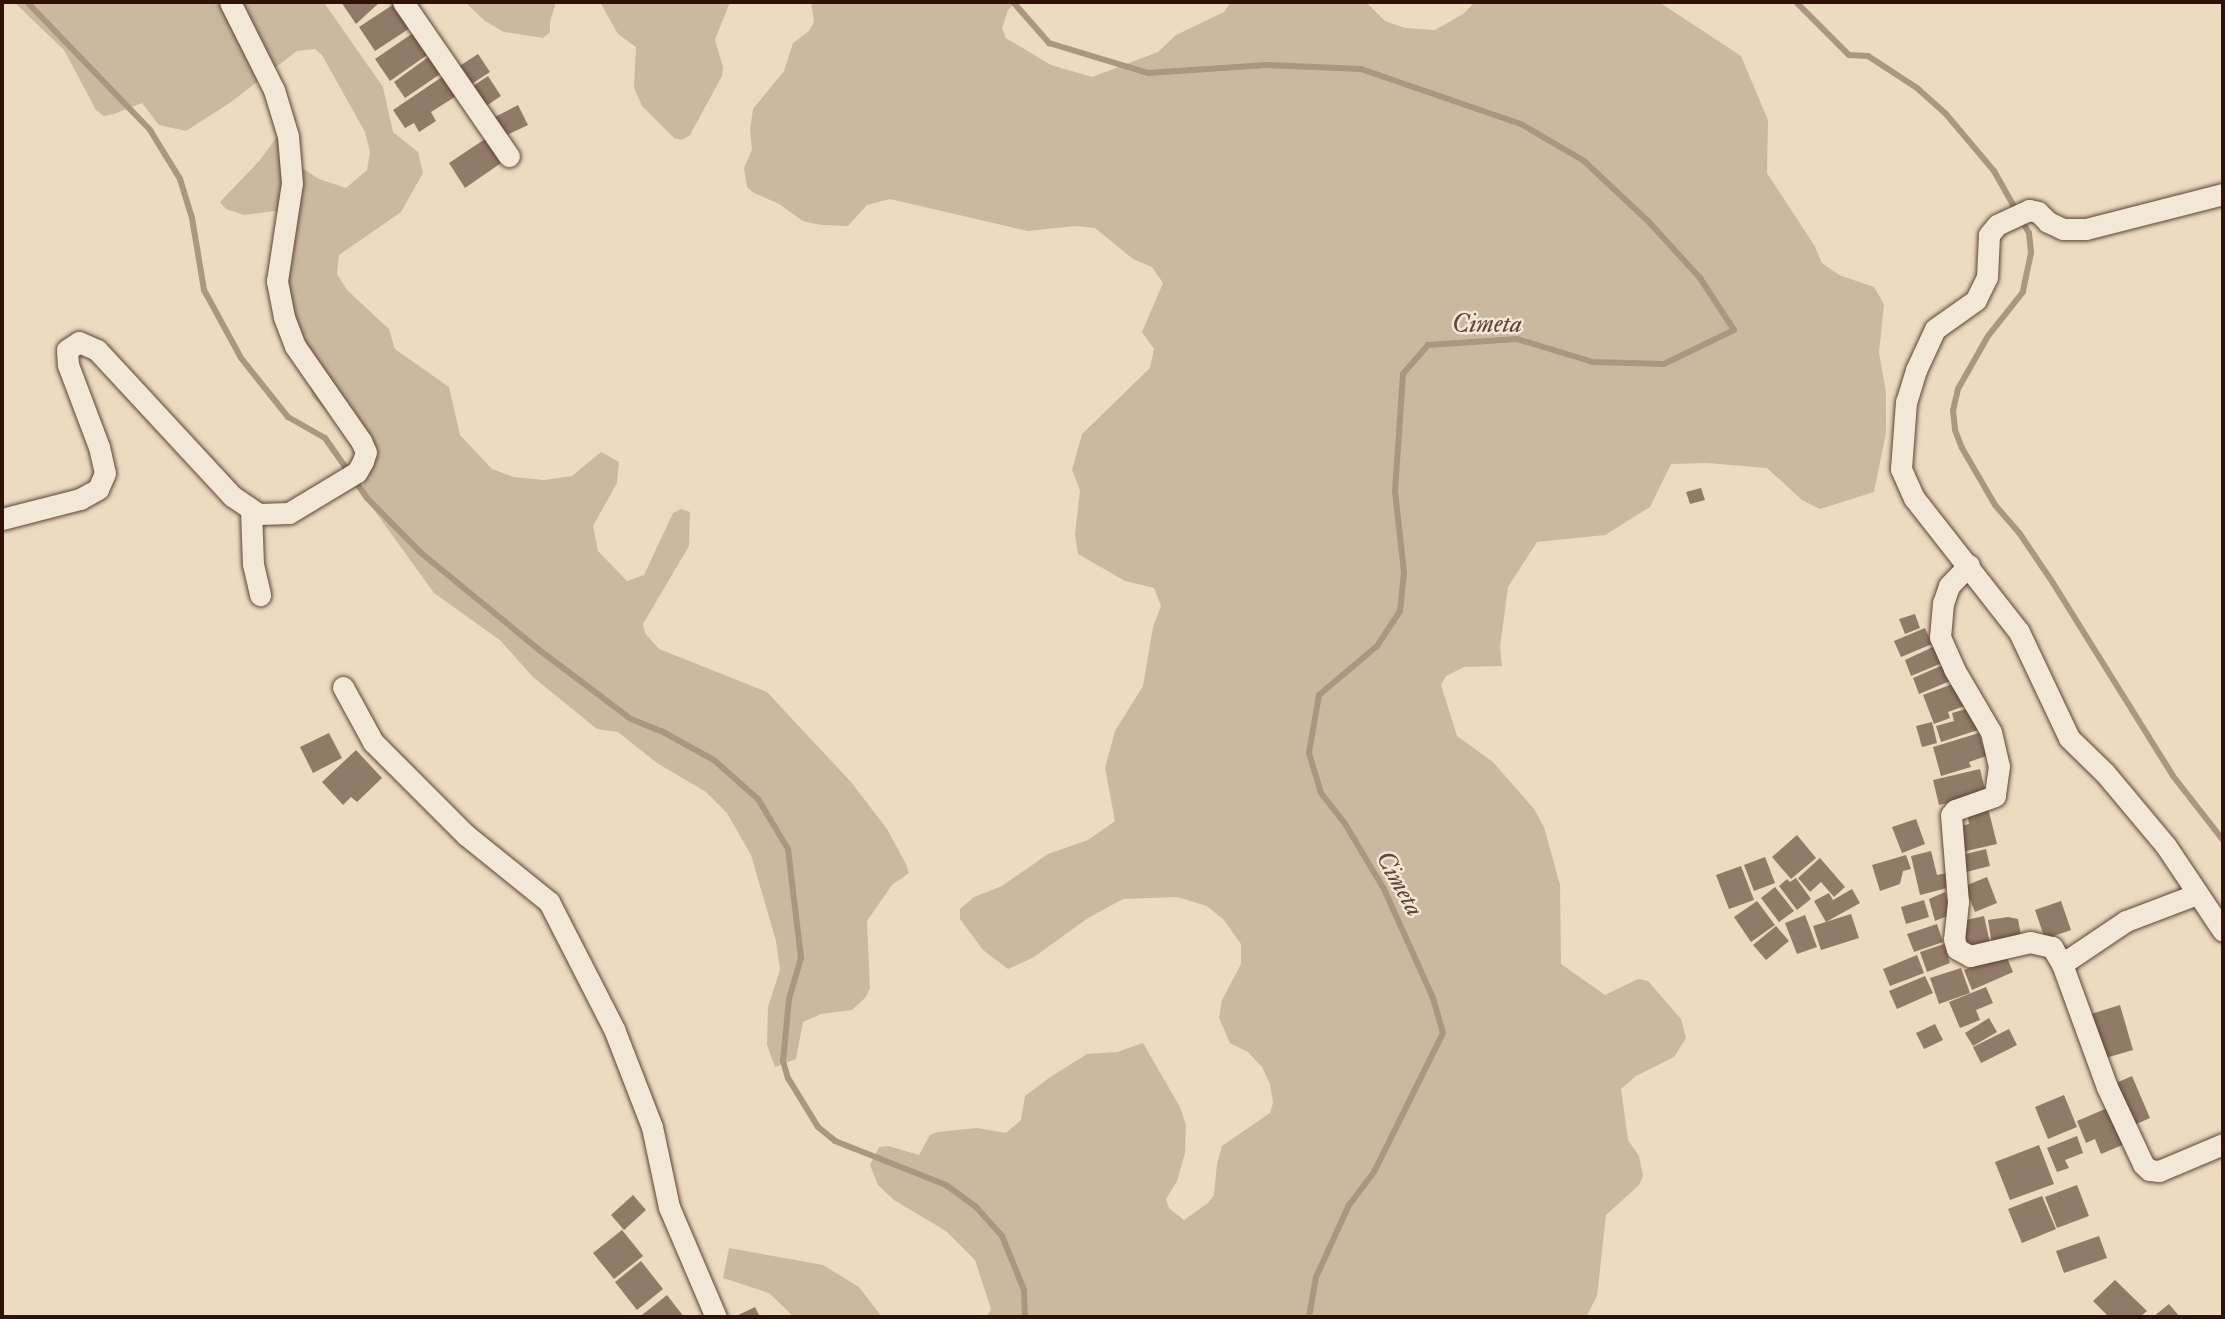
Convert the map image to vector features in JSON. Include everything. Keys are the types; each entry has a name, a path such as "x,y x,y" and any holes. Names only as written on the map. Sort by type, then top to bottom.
{"street":[{"path":"2,519 80,499 98,489 105,473 99,447 68,365 67,350 79,342 97,350 232,496 251,510 267,516 289,513 357,472 366,452 295,346 284,317 277,281 292,183 288,136 274,90 230,2"},
{"path":"403,2 509,156"},
{"path":"2223,194 2086,229 2063,229 2048,222 2038,212 2029,210 1997,225 1989,235 1987,277 1976,300 1935,329 1916,370 1906,402 1901,469 1914,498 2019,632 2069,738 2105,773 2157,835 2223,931"},
{"path":"251,510 253,564 260,595"},
{"path":"1969,565 1949,586 1943,603 1940,637 1954,669 1991,732 1999,766 1995,796 1955,810 1951,816 1958,902 1954,939 1957,949 1970,956 2040,943 2052,947 2062,964 2091,1048 2143,1164 2149,1170 2159,1171 2223,1144"},
{"path":"343,687 373,742 466,835 549,902 614,1029 652,1127 669,1207 716,1317"},
{"path":"2062,964 2126,921 2197,894"}],"shaded area":[{"path":"14,2 325,4 383,87 393,132 418,152 423,173 401,212 339,255 337,274 347,290 389,329 395,349 449,387 460,435 492,469 513,477 544,480 572,476 601,452 619,462 617,483 593,526 598,551 627,581 644,575 673,513 681,509 690,512 689,546 643,624 645,633 659,649 767,692 851,782 887,829 906,864 909,873 892,885 867,921 870,988 866,997 852,1010 821,1014 803,1022 796,1059 775,1067 767,1045 768,1007 780,970 776,941 751,855 727,813 706,792 657,763 618,732 597,729 533,677 501,641 434,593 361,492 370,465 363,449 312,396 288,284 293,214 274,211 244,215 226,209 220,202 260,160 279,134 299,166 319,179 346,188 367,170 370,152 365,132 322,55 315,49 297,51 231,102 186,131 159,125 142,103 104,116 96,110 64,50"},
{"path":"465,2 556,2 550,32 543,38 504,32 485,21"},
{"path":"600,2 730,2 715,40 723,67 722,76 690,135 682,140 674,138 642,106 634,88 636,47 618,34"},
{"path":"811,2 1016,2 1008,10 1002,28 1006,38 1051,65 1092,77 1158,52 1176,35 1224,12 1231,2 1366,2 1385,21 1405,28 1435,30 1463,14 1475,2 1659,2 1741,56 1768,120 1767,173 1814,245 1822,263 1839,275 1874,287 1884,304 1879,353 1886,392 1886,433 1874,492 1820,509 1802,500 1767,468 1707,463 1671,464 1650,507 1605,535 1537,542 1508,587 1500,647 1502,666 1464,667 1446,676 1441,685 1457,736 1493,762 1534,809 1544,827 1560,885 1561,964 1605,995 1638,979 1648,981 1681,1019 1686,1038 1674,1057 1636,1076 1621,1089 1628,1140 1639,1156 1643,1176 1639,1185 1606,1215 1597,1296 1586,1317 987,1317 991,1309 975,1260 946,1231 894,1200 878,1185 870,1165 879,1147 889,1146 919,1155 930,1135 938,1132 977,1128 1006,1133 1021,1120 1025,1096 1049,1078 1087,1054 1117,1052 1143,1043 1180,1107 1186,1125 1185,1153 1177,1181 1166,1199 1169,1208 1184,1220 1208,1203 1214,1195 1222,1146 1270,1113 1273,1103 1270,1084 1262,1067 1248,1052 1230,1043 1219,1018 1222,1000 1241,964 1241,944 1224,920 1207,906 1177,897 1123,899 1088,918 1034,957 1008,969 983,950 960,919 960,909 974,897 1002,886 1048,854 1088,840 1115,821 1105,768 1115,731 1143,686 1153,627 1161,606 1154,588 1125,581 1078,554 1075,535 1080,490 1072,470 1082,434 1150,368 1154,349 1142,332 1163,283 1152,267 1133,259 1095,228 1075,226 1028,231 890,199 867,205 848,226 821,225 803,221 779,204 754,193 747,187 744,168 752,150 750,130 753,109 784,71 793,43 809,31 814,22"},
{"path":"729,1248 823,1265 859,1287 882,1317 794,1317 769,1293 723,1278"}],"building":[{"path":"341,2 380,2 356,24"},
{"path":"394,4 410,28 375,51 359,27"},
{"path":"416,31 430,53 390,81 375,59"},
{"path":"478,54 490,72 467,87 455,69"},
{"path":"431,55 443,72 405,98 394,82"},
{"path":"445,75 458,95 431,112 436,121 419,132 414,123 405,128 393,110"},
{"path":"488,76 501,96 483,108 470,88"},
{"path":"518,105 528,125 503,137 493,118"},
{"path":"485,139 501,163 465,188 449,163"},
{"path":"1701,488 1705,500 1690,504 1686,492"},
{"path":"1915,614 1920,628 1905,634 1899,619"},
{"path":"1925,628 1932,644 1901,657 1894,641"},
{"path":"1935,646 1942,663 1911,676 1905,660"},
{"path":"1943,665 1950,681 1919,694 1913,678"},
{"path":"1958,682 1967,705 1948,712 1950,718 1934,724 1923,695"},
{"path":"1973,707 1981,729 1941,742 1936,726 1954,721 1952,713"},
{"path":"1932,722 1937,743 1922,747 1916,726"},
{"path":"329,733 342,758 313,773 300,747"},
{"path":"1979,733 1986,756 1969,762 1971,767 1941,776 1933,747"},
{"path":"356,750 382,778 357,802 351,797 343,805 322,782"},
{"path":"1980,769 1986,794 1939,805 1933,780"},
{"path":"1987,804 1997,844 1962,852 1956,827 1969,824 1966,809"},
{"path":"1916,819 1925,844 1902,853 1892,827"},
{"path":"1797,835 1816,858 1791,879 1772,857"},
{"path":"1986,849 1990,866 1966,872 1962,855"},
{"path":"1931,851 1937,875 1947,873 1951,887 1920,895 1911,856"},
{"path":"1906,855 1911,869 1903,871 1900,884 1880,891 1872,865"},
{"path":"1765,857 1775,883 1754,891 1744,865"},
{"path":"1820,858 1845,887 1834,897 1821,882 1810,892 1798,878"},
{"path":"1741,866 1754,900 1729,909 1716,875"},
{"path":"1987,877 1997,903 1975,912 1965,886"},
{"path":"1796,878 1811,899 1797,910 1779,886 1787,879 1790,882"},
{"path":"1775,887 1794,911 1779,922 1761,898"},
{"path":"1852,889 1860,903 1826,922 1814,901 1829,893 1833,900"},
{"path":"1945,892 1952,914 1935,921 1929,899"},
{"path":"1924,900 1929,917 1906,924 1901,907"},
{"path":"1757,901 1775,925 1751,942 1734,917"},
{"path":"2061,901 2071,930 2045,939 2035,910"},
{"path":"1851,914 1859,938 1821,950 1813,926"},
{"path":"1805,915 1817,947 1797,954 1785,923"},
{"path":"1984,916 1990,943 1968,948 1962,921"},
{"path":"2008,917 2018,919 2022,941 1992,945 1988,920"},
{"path":"1937,924 1943,942 1914,952 1907,934"},
{"path":"1776,926 1789,941 1766,960 1753,945"},
{"path":"1944,944 1950,963 1927,972 1920,952"},
{"path":"2005,953 2013,972 1972,990 1964,970"},
{"path":"1917,955 1924,973 1890,986 1883,969"},
{"path":"1961,968 1970,993 1939,1004 1930,978"},
{"path":"1925,976 1933,993 1897,1009 1889,991"},
{"path":"1986,987 1993,1003 1976,1010 1980,1020 1960,1028 1949,1002"},
{"path":"2120,1005 2133,1050 2102,1059 2088,1015"},
{"path":"1989,1018 1997,1032 1973,1046 1965,1033"},
{"path":"1935,1024 1943,1040 1924,1049 1916,1033"},
{"path":"2009,1029 2017,1045 1981,1063 1973,1047"},
{"path":"2132,1076 2150,1118 2134,1125 2116,1083"},
{"path":"2064,1095 2077,1127 2048,1139 2035,1107"},
{"path":"2112,1106 2127,1143 2101,1154 2095,1139 2086,1143 2077,1121"},
{"path":"2077,1136 2083,1153 2065,1160 2069,1168 2057,1172 2047,1148"},
{"path":"2039,1145 2054,1184 2010,1200 1995,1162"},
{"path":"2077,1185 2089,1216 2057,1228 2045,1197"},
{"path":"633,1195 646,1210 624,1230 611,1215"},
{"path":"2042,1196 2056,1229 2022,1243 2008,1209"},
{"path":"622,1230 643,1256 614,1279 593,1253"},
{"path":"2099,1236 2107,1258 2064,1273 2056,1251"},
{"path":"641,1261 663,1289 637,1310 615,1282"},
{"path":"2115,1280 2147,1311 2140,1317 2109,1317 2093,1301"},
{"path":"667,1295 684,1317 642,1315"},
{"path":"2169,1304 2180,1317 2153,1317"},
{"path":"755,1307 760,1317 734,1317"}],"waterway":[{"path":"27,2 150,130 180,179 192,218 204,290 241,358 288,417 325,438 367,498 420,552 538,649 631,719 665,733 714,760 758,799 788,849 801,958 789,999 783,1061 788,1078 818,1127 835,1141 946,1185 976,1207 1002,1236 1024,1290 1025,1317"},
{"name":"Cimeta","path":"1013,2 1049,43 1148,73 1267,65 1361,69 1521,124 1584,161 1648,221 1700,278 1734,330 1664,364 1593,362 1517,339 1428,345 1403,374 1395,491 1404,573 1400,611 1377,646 1319,695 1309,753 1321,793 1344,822 1384,889 1433,998 1443,1033 1374,1172 1349,1205 1316,1277 1309,1317"},
{"path":"1796,2 1849,55 1868,56 1917,88 1946,114 1994,171 2029,233 2031,253 2023,292 1988,336 1958,389 1953,410 1955,430 1962,448 1995,505 2020,534 2053,583 2173,776 2223,840"}]}
